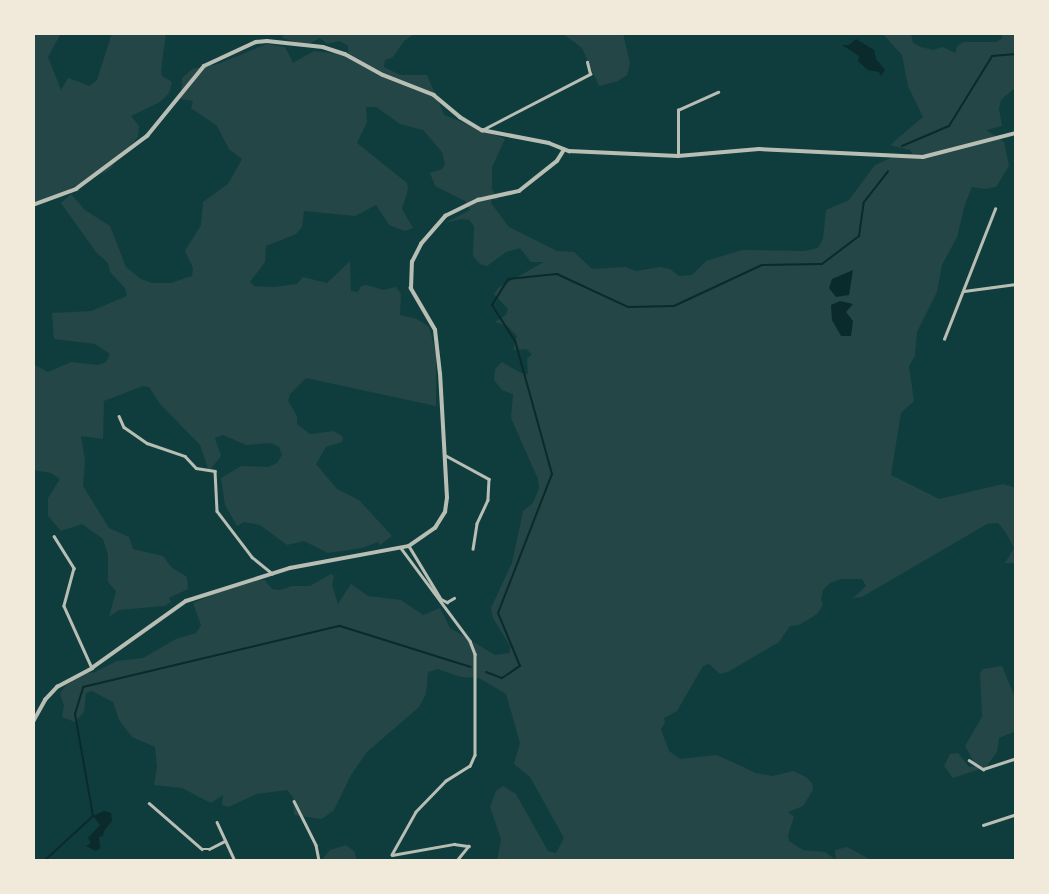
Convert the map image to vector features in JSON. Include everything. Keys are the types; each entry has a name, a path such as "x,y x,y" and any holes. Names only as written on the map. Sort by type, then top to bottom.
{"street":[{"path":"33,205 76,189 148,136 204,66 260,42 314,46 345,54 383,75 434,95 460,117 482,130 549,143 565,150 678,156 759,149 923,157 1016,133"},
{"path":"482,130 590,74 587,62"},
{"path":"678,156 678,110 718,92"},
{"path":"33,722 49,695 186,601 272,573 409,546 435,528 445,512 447,498 437,339 427,313 411,289 412,262 425,238 445,216 478,200 519,191 557,161 565,150"},
{"path":"944,339 995,209"},
{"path":"963,291 1016,284"},
{"path":"119,416 128,430 147,443 186,456 196,468 215,471 218,511 252,557 272,573"},
{"path":"445,455 489,479 488,500 477,524 473,549"},
{"path":"54,536 74,568 64,606 92,668"},
{"path":"409,546 442,599 447,602 454,597"},
{"path":"401,548 475,654 475,755 470,766 446,781 416,812 392,855 454,844 469,846 457,861"},
{"path":"969,760 983,769 1016,758"},
{"path":"294,801 316,845 319,861"},
{"path":"149,803 202,849 209,849 225,841"},
{"path":"983,825 1016,814"},
{"path":"217,822 235,861"}],"shaded area":[{"path":"33,33 61,33 48,57 61,90 68,78 90,86 97,80 112,33 166,33 161,70 162,76 172,82 169,93 160,102 131,116 139,126 138,137 109,170 69,189 69,193 33,202"},
{"path":"284,33 416,33 404,41 393,57 385,60 384,67 400,75 427,75 444,115 505,139 492,167 492,189 498,200 492,199 491,203 509,227 557,251 574,252 592,269 625,267 636,271 660,267 670,269 679,276 692,275 706,261 742,250 804,251 818,248 823,239 826,210 849,200 875,165 893,157 913,154 910,150 890,145 923,117 908,86 902,55 882,33 911,33 913,43 921,47 933,50 943,47 955,53 958,45 964,42 997,42 1002,38 1001,33 1016,33 1016,87 1001,100 999,109 1002,126 986,130 1004,142 1009,166 996,187 972,187 965,204 957,237 942,265 937,292 917,332 915,356 909,366 914,401 901,413 891,475 939,499 1003,484 1016,488 1016,563 1005,563 1014,548 1005,531 998,523 987,524 862,597 853,598 866,586 862,579 841,579 830,583 823,590 823,605 817,614 799,625 790,626 779,642 728,672 720,674 709,664 703,666 677,711 664,718 665,723 661,729 669,751 680,759 717,755 756,773 773,776 793,771 806,777 812,783 813,790 803,806 788,812 794,817 788,835 789,841 803,850 825,852 836,860 835,850 847,847 873,861 497,861 501,839 490,807 496,791 503,786 516,794 548,851 556,853 564,838 530,777 514,764 520,743 506,694 479,678 461,677 438,669 428,672 426,694 419,707 367,752 351,775 334,810 322,819 294,815 293,797 287,790 257,794 228,807 222,805 223,795 211,803 182,788 154,785 157,767 155,747 132,737 119,720 113,702 92,691 86,693 84,712 75,722 62,717 64,705 60,694 65,686 83,674 95,672 117,661 143,658 176,639 196,633 201,625 193,603 244,581 265,580 272,589 280,590 292,586 310,586 331,574 334,576 332,585 338,604 351,584 368,596 401,600 423,615 440,608 450,628 495,655 510,653 510,646 493,618 491,608 512,563 523,511 533,503 539,488 538,479 511,418 513,394 502,390 494,380 495,369 502,362 528,374 527,359 532,354 526,349 513,350 517,336 507,326 495,322 506,315 508,309 494,294 498,288 544,262 531,262 520,248 506,252 487,266 480,264 473,256 474,226 469,220 445,223 470,210 465,201 435,186 430,173 442,169 445,164 442,152 423,130 400,124 376,107 366,107 367,122 357,143 407,183 408,189 402,209 413,228 405,231 389,225 376,205 355,216 304,211 302,227 296,234 266,246 265,262 250,282 254,286 274,287 297,284 303,277 327,283 350,261 351,291 358,292 361,286 367,285 383,290 396,287 401,294 400,315 417,319 429,327 436,353 436,406 306,378 290,394 288,401 297,416 297,424 310,434 334,431 343,437 342,442 326,447 316,464 337,489 359,500 392,536 380,545 378,542 362,548 328,553 304,541 287,545 260,525 244,522 237,526 225,505 221,478 241,466 268,467 277,463 282,455 279,447 271,443 246,445 223,435 215,438 221,456 209,471 200,445 160,404 149,387 143,386 104,401 103,439 81,436 85,461 83,486 109,528 129,537 133,549 163,556 172,568 187,577 188,589 169,598 171,602 164,606 119,610 109,617 116,591 108,582 108,555 103,539 82,524 61,531 48,516 48,498 60,479 51,473 33,470 33,364 48,372 71,362 98,365 106,362 110,354 95,344 54,339 52,313 91,311 127,296 125,288 110,272 108,263 96,252 61,203 71,194 85,210 110,226 126,267 141,279 152,283 171,283 192,276 193,268 185,251 201,225 203,202 228,184 242,159 229,149 217,126 191,108 193,101 181,99 182,78 192,69 218,64 267,44 285,47 293,63 314,51 348,55 348,46 340,41 327,44 320,38 307,45 282,38"},
{"path":"562,33 623,33 630,63 627,75 618,81 599,86 582,48"},
{"path":"856,39 874,50 876,59 885,70 881,76 879,72 868,70 858,61 859,56 842,45 849,45"},
{"path":"853,270 849,295 836,297 829,288 832,279"},
{"path":"840,301 853,304 846,312 853,321 851,336 841,336 832,320 831,305"},
{"path":"1002,666 1016,700 1016,731 999,738 997,752 986,767 953,778 944,766 950,754 958,753 969,767 976,766 965,746 982,717 980,673 983,669"},
{"path":"104,811 111,813 112,821 103,836 99,837 100,848 96,851 86,846 91,843 88,838 100,825 93,816"},
{"path":"346,845 354,851 357,861 321,861 330,850"}],"waterway":[{"path":"902,146 949,126 992,56 1016,54"},
{"path":"486,672 502,678 520,666 498,613 552,474 515,341 492,305 508,279 557,274 628,307 674,306 762,265 822,264 859,236 864,202 888,171"},
{"path":"44,861 93,816 75,714 83,687 340,626 471,667"}]}
